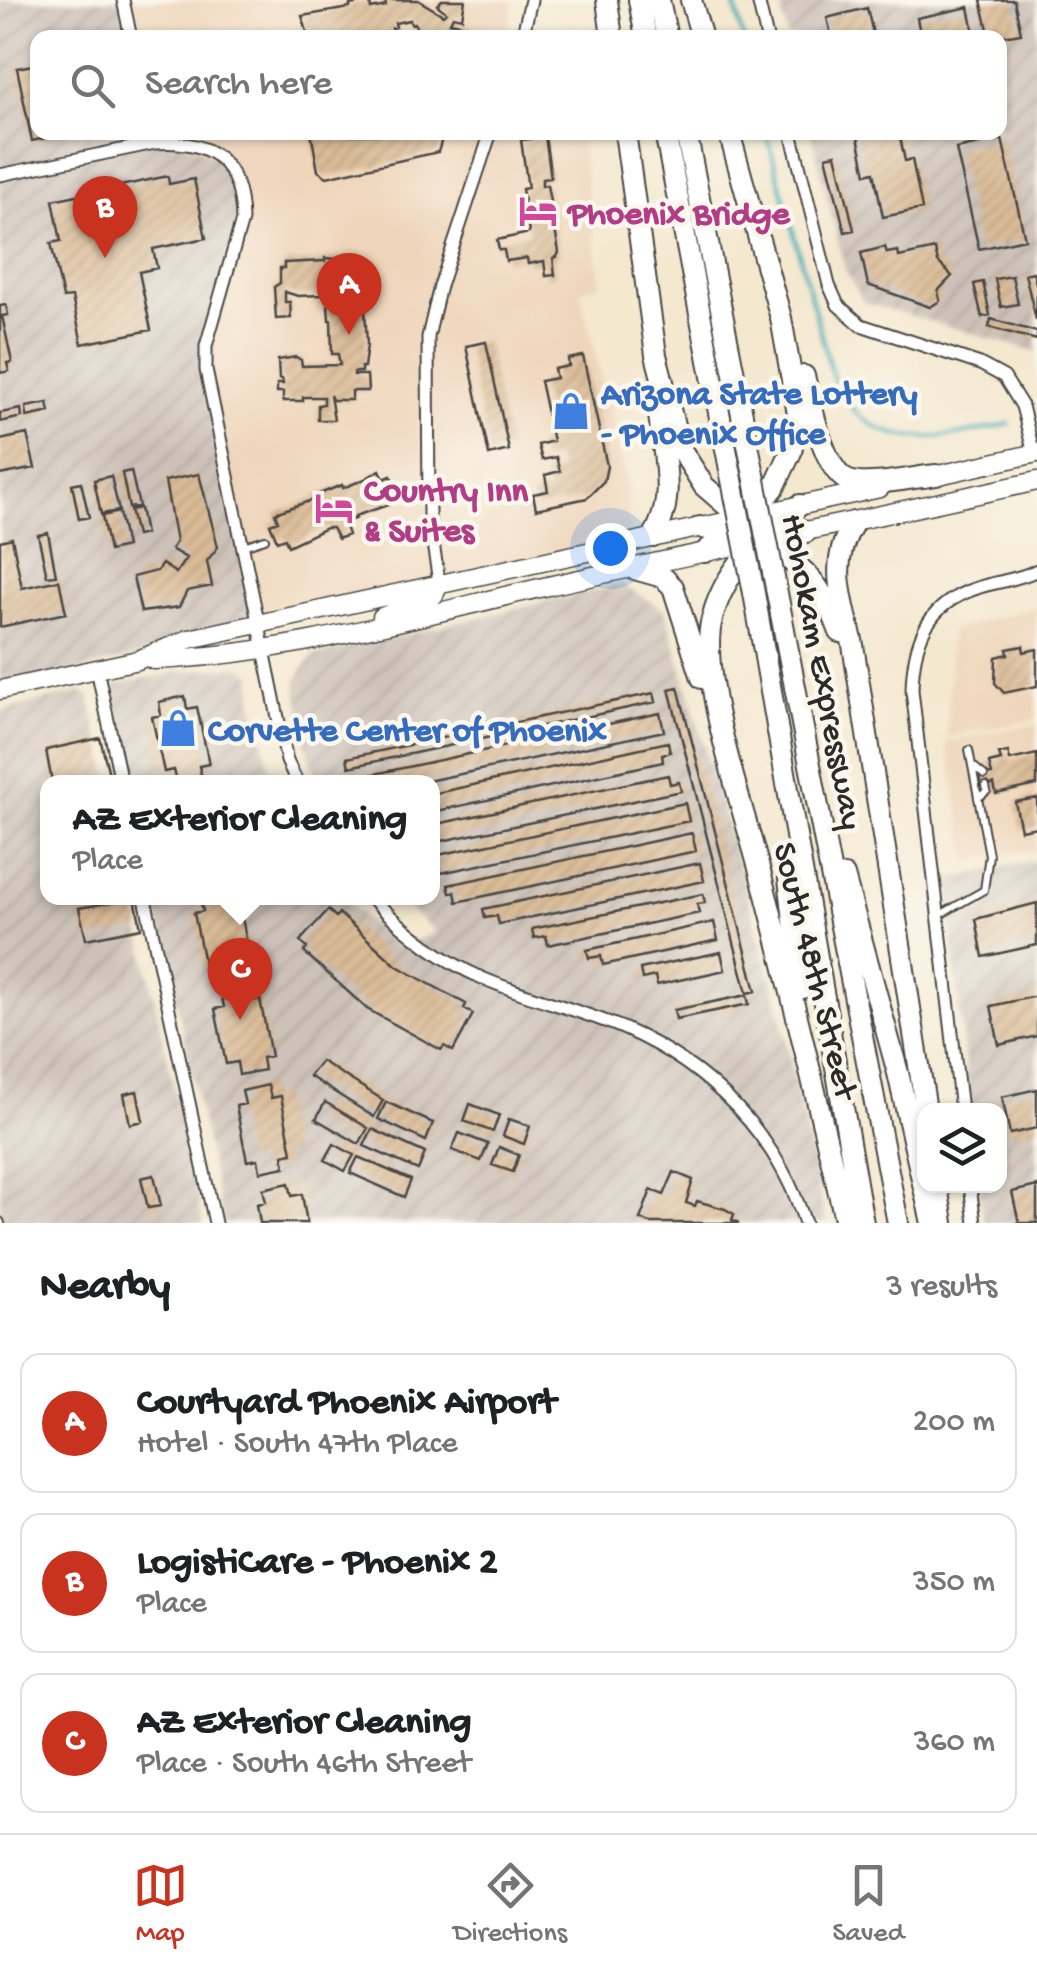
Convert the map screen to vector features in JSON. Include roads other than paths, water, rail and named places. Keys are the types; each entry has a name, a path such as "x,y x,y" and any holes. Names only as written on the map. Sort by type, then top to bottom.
{"highway":[{"path":"606,0 611,30"},
{"path":"639,0 645,30"},
{"path":"659,0 665,30"},
{"path":"691,0 700,30"},
{"path":"626,140 656,355 668,491 664,514 653,537"},
{"name":"Hohokam Expressway","path":"667,140 754,593 863,1223"},
{"name":"Hohokam Expressway","path":"688,140 898,1223"},
{"path":"705,552 751,516 781,477 796,427 796,392 780,318 731,140"},
{"path":"780,318 836,472 855,482 936,475"},
{"path":"656,355 676,437 685,459 712,494 731,509 806,532"},
{"path":"724,733 711,671 710,635 722,589 756,542 800,505"},
{"path":"854,522 842,542 838,566 861,701"},
{"path":"700,527 756,542 802,568 820,589 840,630 861,701"},
{"path":"631,568 663,578 676,591 724,733"},
{"path":"754,593 802,990 804,1036"},
{"name":"South 48th Street","path":"861,701 925,1103"},
{"name":"South 48th Street","path":"724,733 804,1036 846,1223"},
{"path":"824,840 838,857 842,871 898,1073 932,1223"},
{"path":"938,1193 943,1223"}],"main road":[{"path":"0,690 138,660 189,640 439,582 1036,453"},
{"path":"963,498 1022,474 1036,453"},
{"path":"138,660 265,650 1037,481"},
{"path":"345,633 434,595 439,582"}],"street":[{"path":"123,0 129,30"},
{"path":"524,30 532,0"},
{"path":"758,0 766,30"},
{"path":"0,174 145,140"},
{"path":"172,140 204,147 222,160 234,175 242,200 239,238 206,346 206,370 287,762 294,775"},
{"path":"439,582 429,518 428,337 440,286 488,140"},
{"path":"793,140 829,285 838,305 860,325 980,364 1004,378 1022,406 1036,453"},
{"path":"961,1103 912,690 912,662 918,640 934,613 958,596 1037,570"},
{"path":"97,669 120,775"},
{"path":"147,905 215,1223"},
{"path":"379,905 438,953 480,977 624,1028 683,1058 728,1095 762,1137 800,1206 805,1223"},
{"path":"971,1193 975,1223"}],"lane":[{"path":"243,546 266,540"},
{"path":"938,916 984,890 989,855 969,750"},
{"path":"972,765 984,775"},
{"path":"978,798 987,791 986,786"}],"waterway":[{"path":"734,0 741,30"},
{"path":"768,140 833,378 848,404 866,421 909,437 959,434 1009,424"}],"place":[{"name":"Phoenix Bridge","path":"538,211"},
{"name":"LogistiCare - Phoenix 2","path":"105,258"},
{"name":"Courtyard Phoenix Airport","path":"349,335"},
{"name":"Arizona State Lottery - Phoenix Office","path":"571,411"},
{"name":"Country Inn & Suites","path":"334,508"},
{"name":"Corvette Center of Phoenix","path":"178,728"},
{"name":"AZ Exterior Cleaning","path":"240,1020"}]}
